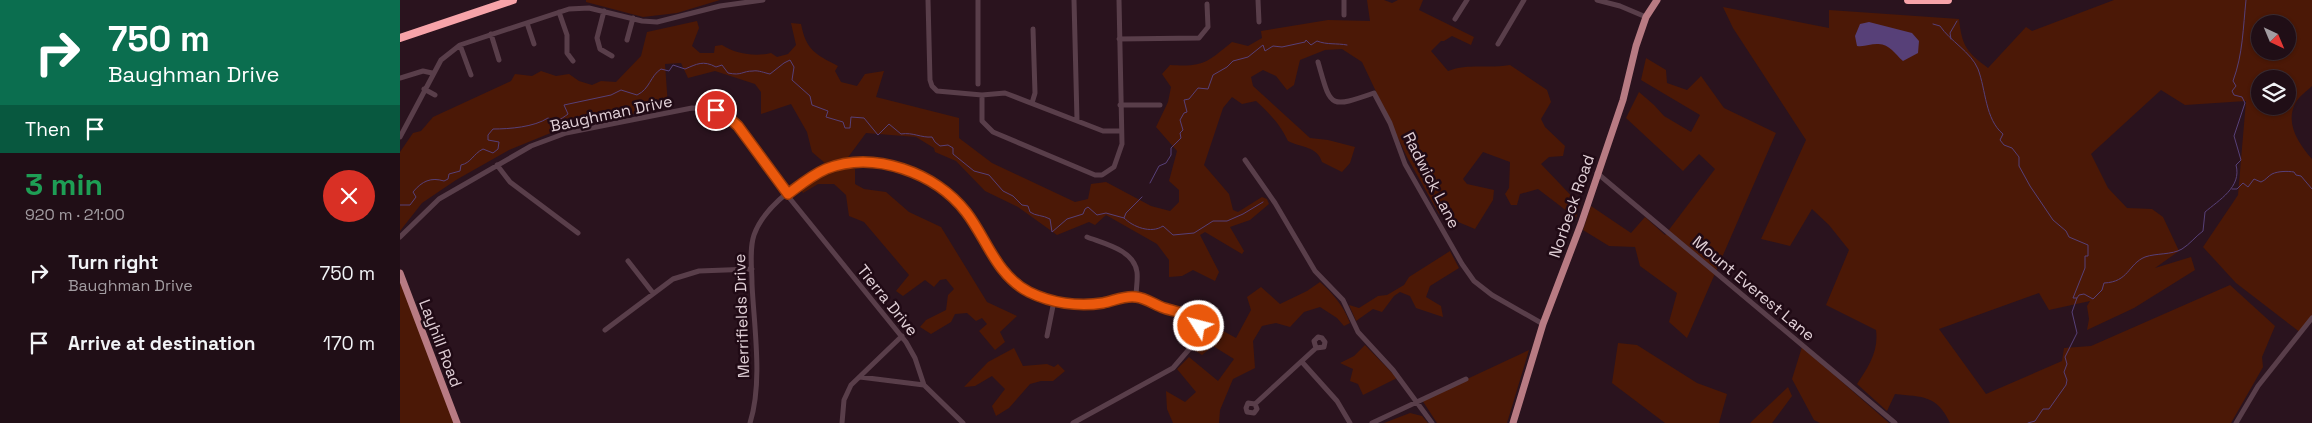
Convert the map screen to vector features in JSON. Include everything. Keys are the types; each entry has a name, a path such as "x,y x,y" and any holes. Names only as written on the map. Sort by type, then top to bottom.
{"highway":[{"path":"400,38 512,0"},
{"path":"1908,0 1948,0"}],"main road":[{"name":"Norbeck Road","path":"1513,423 1543,324 1581,224 1623,100 1636,46 1646,17 1657,0"},
{"name":"Layhill Road","path":"400,273 457,423"}],"street":[{"path":"400,137 432,73 441,60 460,45 559,12 581,7 657,22 720,6 763,0"},
{"path":"928,0 932,86 937,91 982,95 1005,94 1103,131 1121,130"},
{"path":"978,0 978,84"},
{"path":"1074,0 1077,120"},
{"path":"982,95 982,121 993,132 1095,175 1102,175 1114,168 1122,144 1119,0"},
{"path":"1258,0 1258,22"},
{"path":"1344,0 1344,15"},
{"path":"1455,19 1467,0"},
{"path":"1498,44 1524,0"},
{"path":"1597,0 1620,6 1646,17"},
{"path":"1119,39 1199,38 1208,27 1207,4"},
{"path":"604,11 597,42 600,49 612,56"},
{"path":"559,12 567,35 567,53 572,61"},
{"path":"627,40 633,18"},
{"path":"527,23 534,44"},
{"path":"1032,103 1035,93 1033,29"},
{"path":"491,34 498,60"},
{"path":"460,45 471,75"},
{"name":"Radwick Lane","path":"1318,62 1328,97 1334,102 1345,103 1374,93 1390,123 1405,164 1462,264 1474,281 1492,295 1543,324"},
{"path":"400,78 417,72 432,73"},
{"path":"424,89 435,95"},
{"path":"1120,105 1160,105"},
{"name":"Baughman Drive","path":"400,237 439,199 530,146 566,133 668,112 702,108 716,110 733,121 788,194"},
{"path":"1245,160 1275,204 1315,271 1343,300 1358,332 1393,370 1432,423"},
{"name":"Merrifields Drive","path":"750,423 756,389 752,248 758,226 768,212 788,194 808,178 826,169 842,164 868,163 905,169 925,178 957,201 975,225 995,260 1008,276 1027,291 1054,301 1090,304 1136,296"},
{"path":"497,165 510,182 578,233"},
{"name":"Mount Everest Lane","path":"1597,173 1614,185 1895,423"},
{"name":"Tierra Drive","path":"788,194 902,336 915,358 924,385 963,423"},
{"path":"1087,236 1116,248 1127,254 1132,260 1137,272 1136,296 1192,317 1198,322"},
{"path":"628,262 653,293"},
{"path":"605,330 673,279 687,273 752,269"},
{"path":"1047,336 1054,301"},
{"path":"1198,322 1206,316"},
{"path":"2236,423 2258,386 2312,318"},
{"path":"1072,423 1173,368 1191,348 1198,332 1198,322"},
{"path":"842,423 844,400 851,385 902,336"},
{"path":"1255,404 1316,348"},
{"path":"1302,362 1337,401 1350,423"},
{"path":"860,377 924,385"},
{"path":"1372,423 1466,379"}],"shaded area":[{"path":"586,0 720,0 677,13 643,17 586,2"},
{"path":"1367,0 1384,0 1392,3 1398,0 1423,0 1419,10 1474,37 1471,45 1452,36 1441,41 1431,51 1448,71 1463,67 1510,65 1547,90 1551,102 1541,119 1545,127 1565,146 1563,156 1549,157 1541,164 1580,205 1576,218 1538,189 1520,194 1517,205 1511,205 1505,194 1509,188 1510,162 1483,152 1463,179 1467,184 1494,190 1493,200 1475,229 1439,214 1407,157 1362,62 1342,49 1325,50 1300,60 1294,85 1287,90 1276,76 1263,70 1251,77 1253,86 1310,138 1328,140 1355,147 1350,163 1342,172 1322,162 1313,150 1288,141 1282,129 1256,101 1242,104 1232,97 1223,108 1204,165 1229,194 1233,210 1238,212 1262,197 1267,199 1269,204 1250,220 1230,227 1244,251 1242,254 1205,232 1200,235 1219,272 1215,281 1193,270 1182,276 1169,277 1169,260 1157,244 1106,215 1095,225 1089,222 1057,235 1018,207 985,191 956,161 935,152 934,148 916,137 866,133 846,160 826,164 812,152 807,132 791,104 761,114 761,92 755,84 715,71 688,78 681,63 665,64 668,106 553,132 509,150 456,180 422,203 400,231 400,152 413,133 421,131 433,117 511,81 515,74 532,76 541,71 556,76 569,74 579,81 592,85 601,81 616,82 641,56 647,32 697,21 699,28 692,46 700,53 714,53 715,46 722,45 739,53 759,55 771,53 777,57 788,54 796,45 791,23 801,24 809,46 823,58 838,66 835,71 841,82 857,86 865,74 884,71 876,97 959,118 959,138 992,163 1075,202 1088,199 1091,184 1106,182 1151,206 1170,211 1179,202 1179,190 1169,181 1177,151 1156,127 1168,102 1171,87 1162,74 1170,65 1190,65 1204,62 1232,42 1248,46 1262,38 1261,31 1328,20 1370,21"},
{"path":"2114,0 2312,0 2312,86 2296,101 2296,70 2251,70 2251,115 2292,115 2293,126 2298,140 2312,159 2312,318 2301,333 2236,283 2203,247 2238,195 2246,101 2185,105 2161,90 2091,154 2108,188 2127,208 2152,209 2163,217 2179,251 2155,268 2191,257 2195,270 2134,308 2087,330 2089,319 2087,306 2090,301 2049,310 2039,293 1939,329 1986,394 2062,361 2064,348 2091,346 2230,285 2275,326 2262,357 2263,367 2231,423 1950,423 1940,407 1934,402 1921,397 1895,394 1887,411 1857,384 1869,365 1874,352 1876,330 1826,305 1849,250 1829,225 1812,209 1790,246 1761,239 1806,140 1733,28 1723,7 1829,28 1829,10 1959,19 1964,43 1970,53 1988,68 2026,27 2032,31"},
{"path":"1869,22 1912,33 1919,41 1918,53 1903,61 1885,45 1857,46 1855,36 1860,24"},
{"path":"1646,58 1666,70 1667,83 1687,90 1701,76 1724,108 1776,133 1687,338 1669,322 1677,293 1640,266 1635,247 1609,246 1583,230 1591,206 1631,233 1645,217 1665,235 1715,169 1699,154 1683,171 1626,118 1639,92 1664,116 1691,132 1700,115 1641,80"},
{"path":"843,168 855,169 855,184 864,189 886,192 909,212 941,227 987,302 1017,316 1000,332 1005,342 995,350 979,331 987,324 982,318 976,321 967,313 955,314 951,322 931,334 920,327 926,320 946,310 948,295 954,289 946,279 940,280 934,287 925,280 903,296 896,291 909,275 864,222 849,216 846,195 834,184 818,184 803,193 800,188 815,177"},
{"path":"1450,251 1459,268 1430,286 1426,297 1441,306 1443,317 1416,308 1410,296 1400,292 1394,296 1382,312 1373,309 1356,321 1349,305 1359,308 1378,296 1387,295 1404,285 1409,277"},
{"path":"400,279 457,423 400,423"},
{"path":"1320,282 1338,301 1350,323 1344,326 1337,318 1320,307 1304,312 1290,327 1276,323 1262,326 1253,341 1255,368 1233,379 1220,410 1219,423 1173,423 1167,409 1166,391 1185,402 1196,392 1177,369 1189,357 1218,381 1234,359 1213,346 1202,355 1194,350 1203,325 1212,325 1236,338 1251,310 1247,297 1261,287 1280,304 1307,291"},
{"path":"1618,343 1637,345 1697,383 1727,394 1719,423 1665,423 1612,383"},
{"path":"1365,345 1397,378 1363,395 1358,384 1350,381 1353,369 1340,363 1354,356"},
{"path":"1802,347 1889,423 1820,423 1814,420 1792,379"},
{"path":"1014,348 1023,366 1047,364 1054,367 1058,364 1065,371 1053,381 1041,381 1030,384 1009,408 996,416 992,406 1005,389 992,376 975,386 964,387 988,362"},
{"path":"1529,350 1507,423 1437,423 1422,400"},
{"path":"1788,387 1792,396 1772,423 1750,423"},
{"path":"1410,413 1422,416 1428,423 1384,423"}],"waterway":[{"path":"2077,298 2079,295 2084,294 2093,299 2102,290 2104,283 2119,280 2139,260 2145,257 2174,252 2185,247 2203,231 2205,212 2223,198 2233,186 2236,180 2236,165 2241,160 2234,136 2245,103 2242,97 2234,95 2232,91 2236,86 2233,81 2241,51 2246,0"},
{"path":"1951,39 1950,33 1957,21"},
{"path":"1933,24 1940,26 1975,63 1981,77 1989,112 1997,128 2003,134 2000,140 2004,145 2012,148 2019,157 2019,166 2053,220 2066,231 2069,237 2088,245 2088,256 2085,256 2085,268 2073,298 2077,298 2072,312 2077,333 2065,357 2067,364 2064,372 2067,380 2066,385 2049,409 2043,409 2035,421 2028,423"},
{"path":"1150,183 1159,166 1166,163 1171,155 1171,148 1181,138 1180,133 1183,130 1180,120 1184,113 1187,112 1184,100 1189,99 1198,88 1208,89 1213,75 1233,61 1248,57 1263,45 1265,51 1273,46 1282,47 1305,42 1306,40 1311,45 1317,41 1347,45"},
{"path":"400,205 410,205 416,197 413,192 423,183 435,179 444,181 448,179 449,174 460,171 461,165 483,149 493,153 498,149 499,142 488,140 488,135 493,129 514,128 548,118 558,120 568,114 564,105 611,95 621,90 637,95 645,89 657,72 661,69 669,71 673,65 685,69 704,63 716,67 722,65 728,73 733,74 755,71 770,74 790,60 794,67 792,80 810,96 812,105 828,111 826,117 843,122 845,128 850,128 851,117 864,118 878,135 889,124 901,134 932,137 940,146 948,145 953,148 953,154 974,171 989,175 1003,191 1013,196 1022,205 1028,206 1030,212 1050,219 1052,232 1067,219 1083,214 1088,207 1097,215 1106,213 1124,218 1126,213 1142,197"},
{"path":"2232,189 2237,189 2243,183 2248,187 2254,179 2261,182 2272,174 2286,171 2294,172 2296,175 2301,176 2312,189"},
{"path":"1124,218 1142,228 1153,229 1163,226 1173,235 1194,233 1213,221 1227,221 1263,202"}],"route":[{"path":"716,110 738,126 788,194 808,178 842,164 868,163 905,169 942,188 957,201 975,225 995,260 1008,276 1027,291 1041,298 1070,304 1090,304 1136,296 1162,308 1192,317 1196,319 1199,326"}]}
